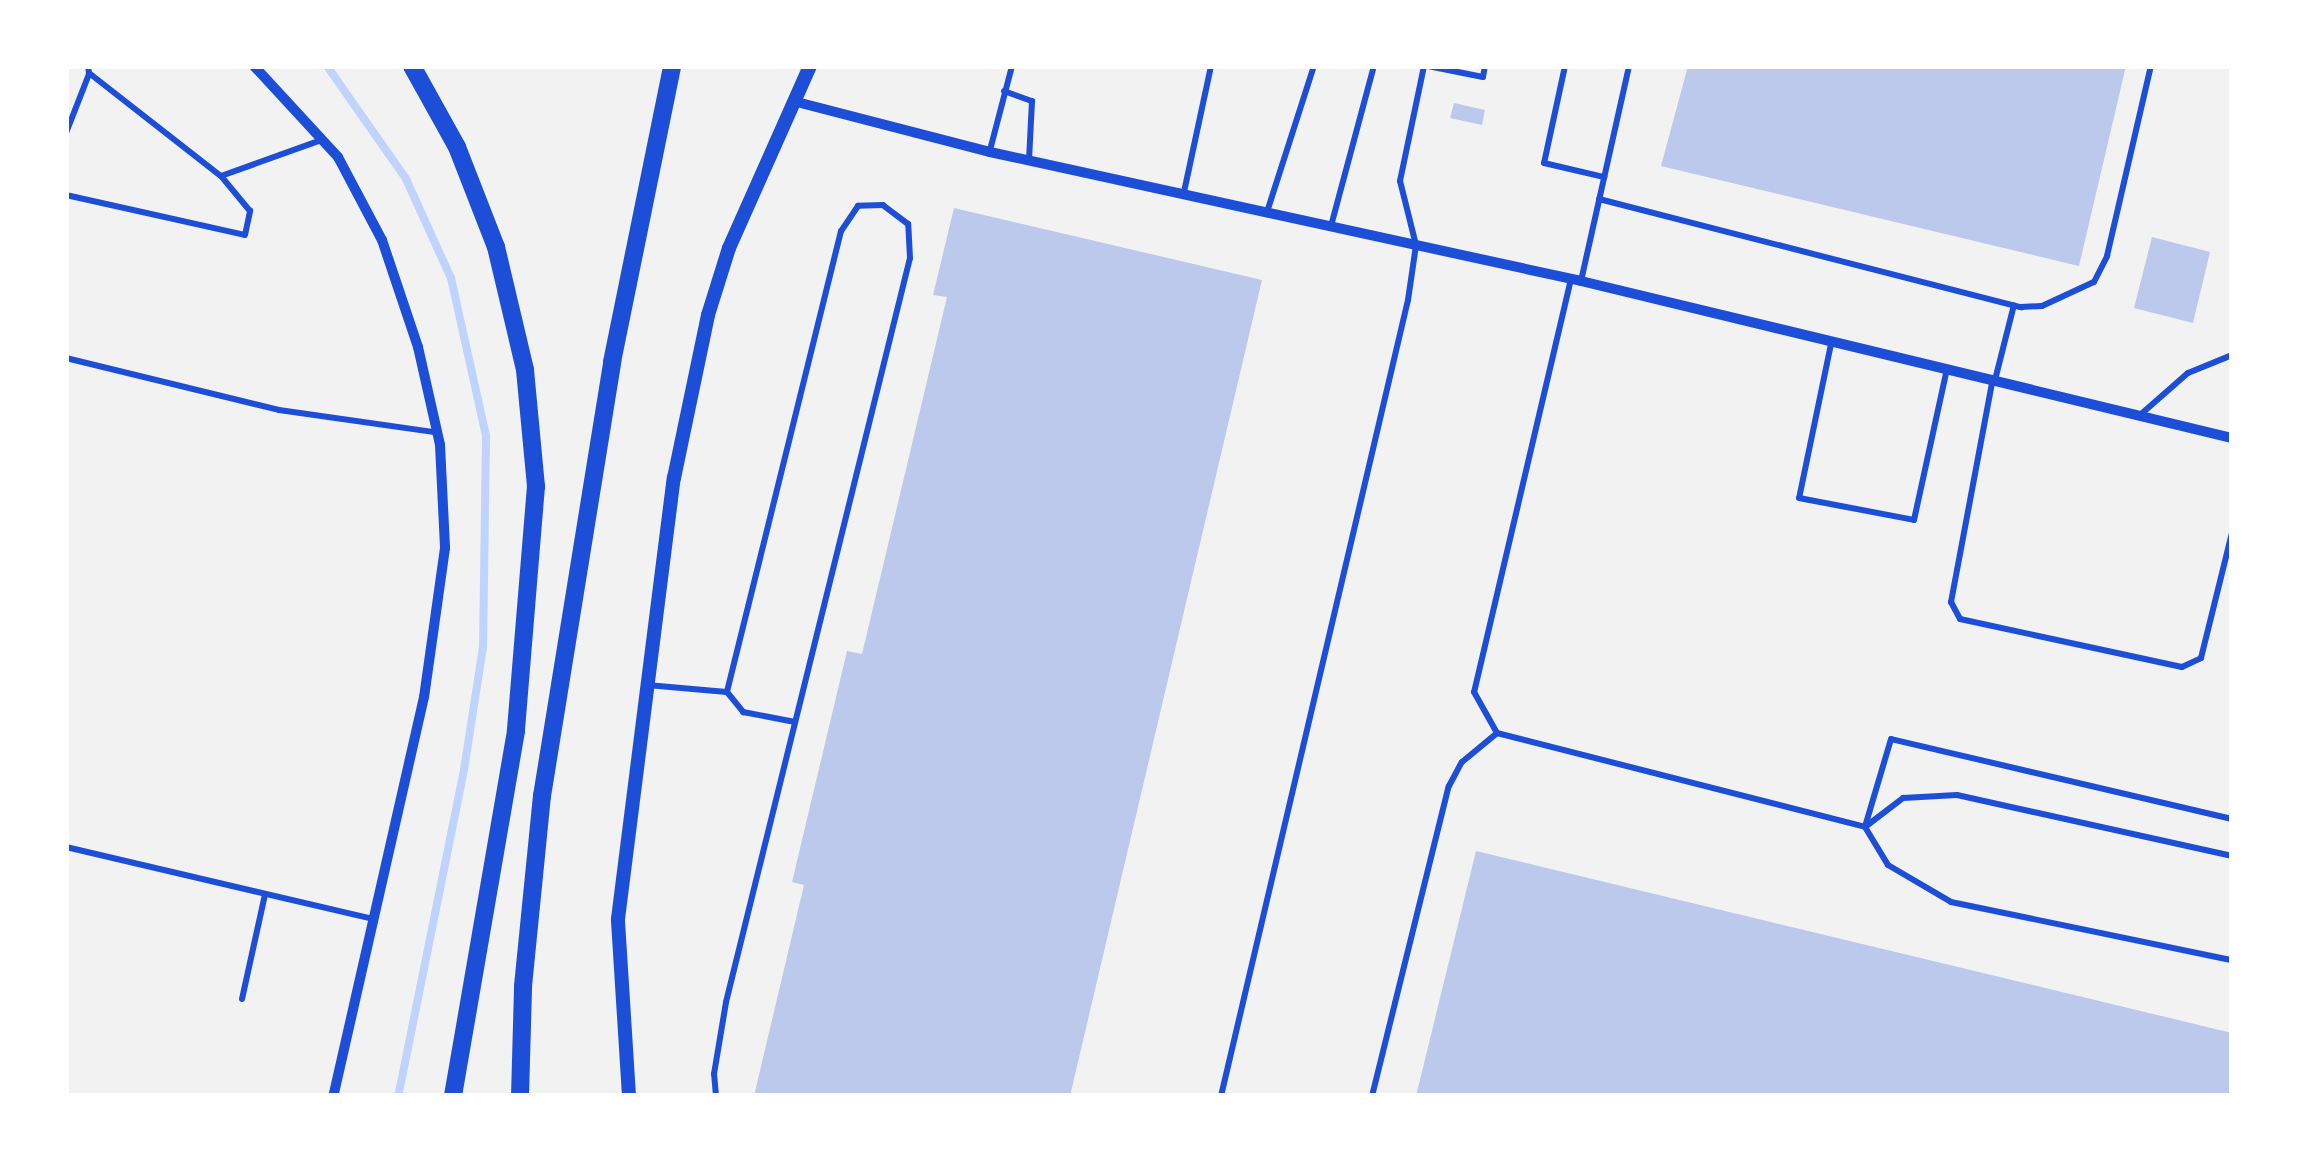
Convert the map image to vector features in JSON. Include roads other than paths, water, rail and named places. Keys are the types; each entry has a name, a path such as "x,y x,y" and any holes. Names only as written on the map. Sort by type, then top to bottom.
{"highway":[{"path":"412,66 457,147 496,247 525,370 536,486 516,731 453,1096"},
{"path":"520,1096 523,986 542,796 612,362 672,66"}],"street":[{"path":"254,66 338,157 382,240 418,347 438,433 446,548 424,697 333,1096"},
{"path":"629,1096 617,919 674,478 708,315 729,248 811,66"},
{"path":"793,101 990,152 1576,280 2232,438"}],"lane":[{"path":"990,152 1012,66"},
{"path":"1184,192 1211,66"},
{"path":"1267,212 1314,66"},
{"path":"1331,226 1374,66"},
{"path":"1220,1096 1416,245 1400,181 1426,66 1483,77 1485,66"},
{"path":"1565,66 1544,163 1604,177"},
{"path":"1629,66 1474,692 1497,734 1865,826 1888,866 1951,902 2232,960"},
{"path":"1599,199 2014,305 2042,306 2094,282 2107,256 2151,66"},
{"path":"66,133 88,69 221,176 250,211 244,235 66,195"},
{"path":"1004,92 1033,101 1029,160"},
{"path":"221,176 322,140"},
{"path":"716,1096 714,1075 726,1002 910,258 908,224 883,206 858,206 841,231 727,692"},
{"path":"2014,305 1994,380 1951,602 1960,619 2182,667 2201,658 2232,533"},
{"path":"1832,340 1799,498 1914,520 1948,368"},
{"path":"2140,415 2188,373 2232,355"},
{"path":"66,358 279,410 438,433"},
{"path":"646,685 727,692 743,712 795,722"},
{"path":"1372,1096 1449,787 1462,762 1497,734"},
{"path":"1865,826 1891,739 2232,819"},
{"path":"1865,826 1903,798 1957,795 2232,856"},
{"path":"66,847 373,919"},
{"path":"242,999 265,894"}],"waterway":[{"path":"327,66 406,179 451,278 486,436 483,647 464,770 398,1096"}]}
